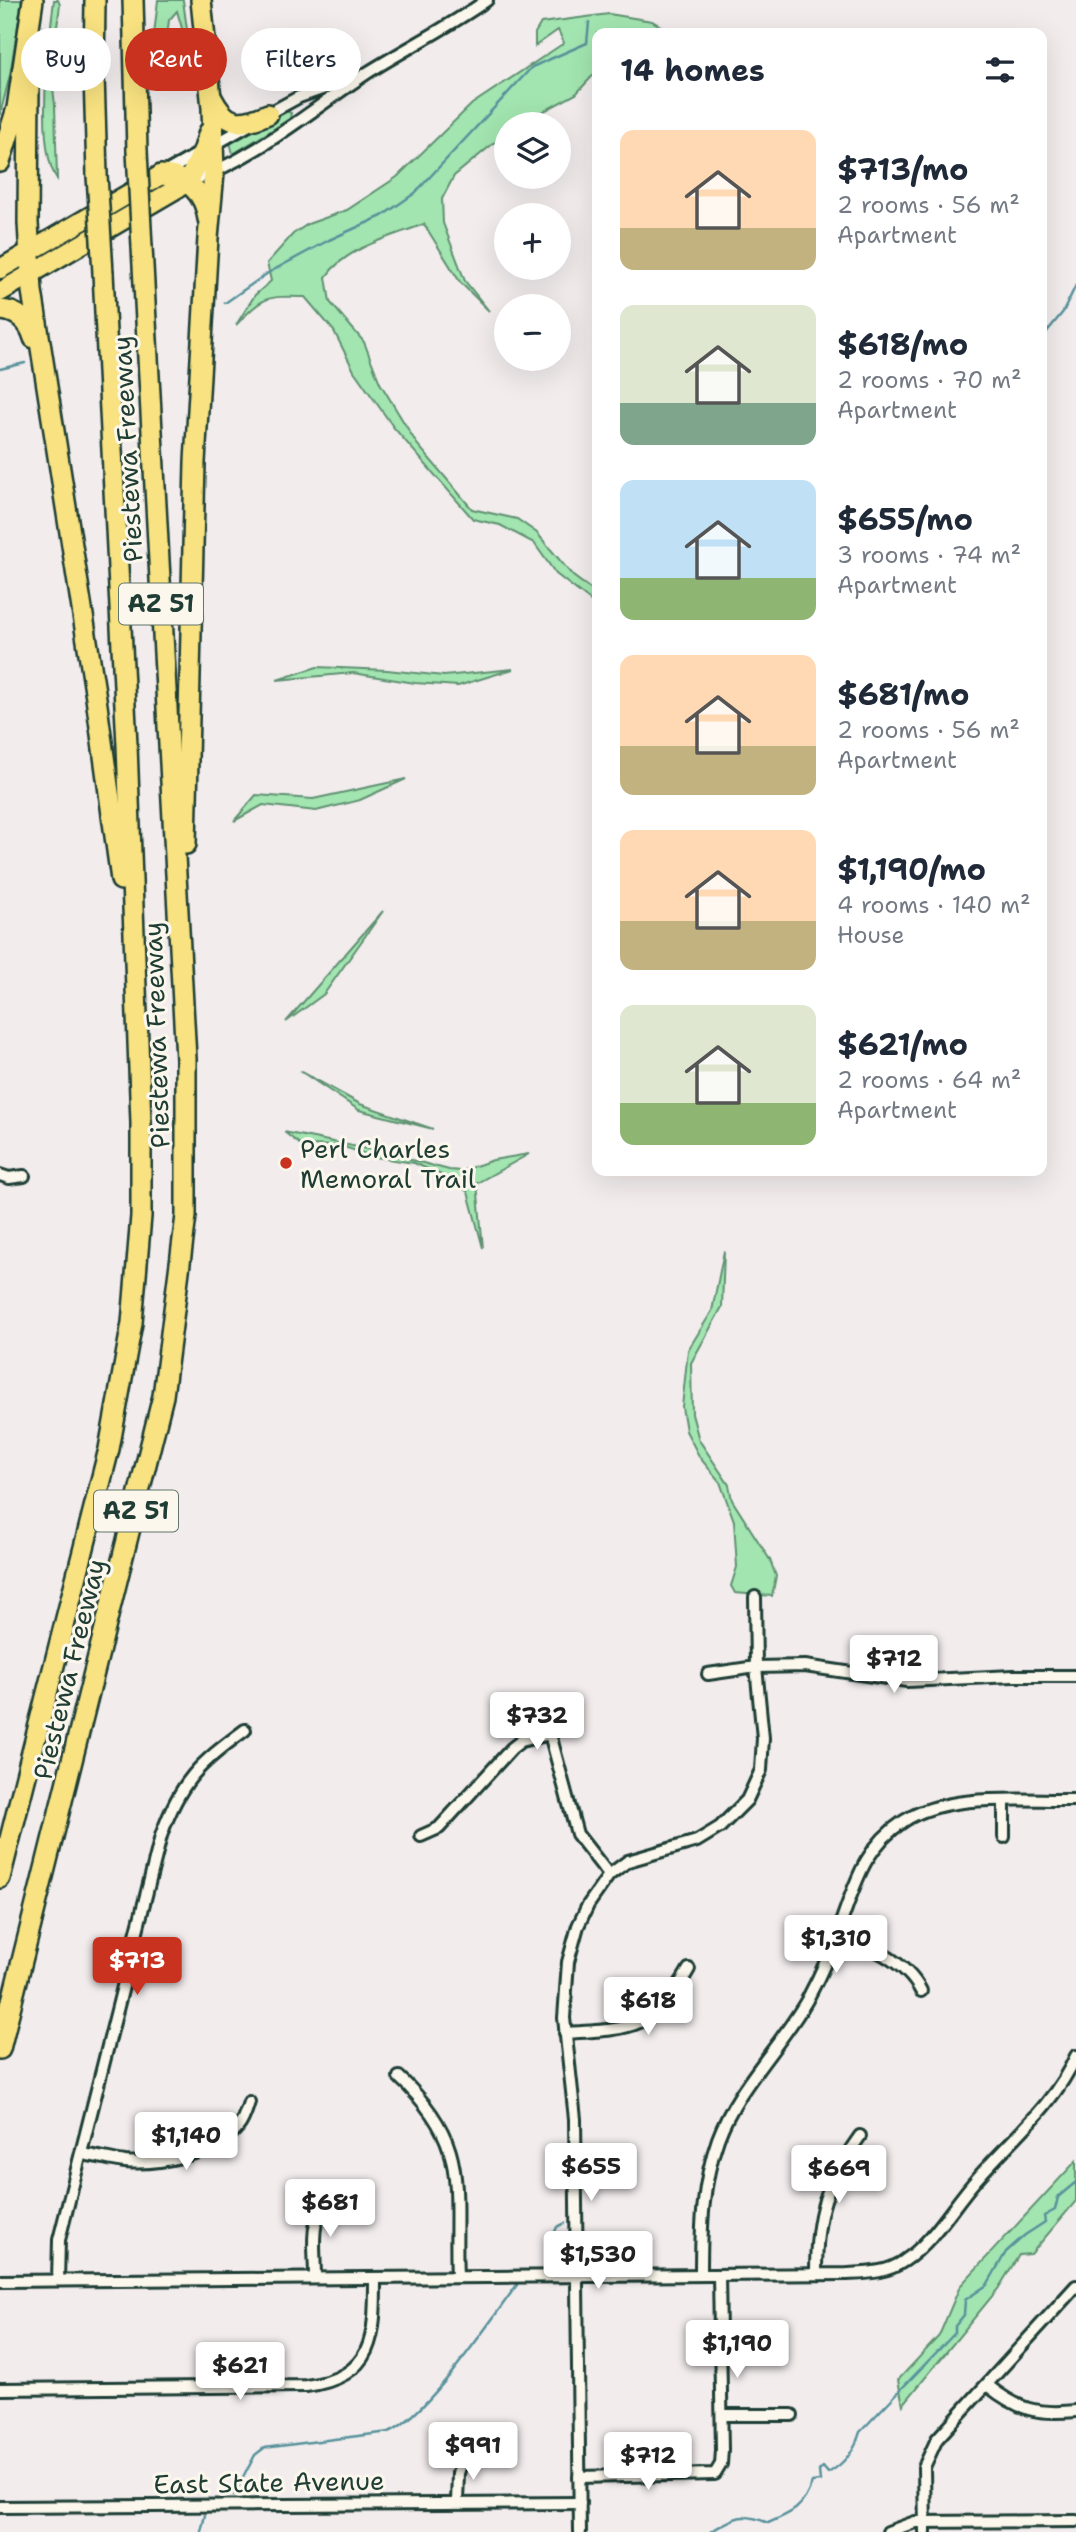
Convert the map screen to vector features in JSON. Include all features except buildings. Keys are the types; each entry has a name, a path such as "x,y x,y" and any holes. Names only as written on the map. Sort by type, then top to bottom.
{"highway":[{"path":"29,28 33,0"},
{"name":"Piestewa Freeway","path":"0,1878 98,1500 132,1323 141,1216 142,1167 126,731 97,175 95,0"},
{"name":"Piestewa Freeway","path":"0,2049 134,1522 163,1396 186,1216 186,1059 137,151 133,0"},
{"path":"181,960 189,754 195,462 214,173 209,147 211,102 201,0"},
{"path":"0,162 14,120 21,81"},
{"path":"29,91 31,274 43,370 96,698 134,970"},
{"path":"211,102 232,121 248,122 268,114"},
{"path":"188,182 209,147"},
{"path":"161,175 175,176 188,182 205,204 208,238"},
{"path":"0,310 17,314 28,324 43,370"}],"main road":[{"path":"0,269 161,175"},
{"path":"0,292 188,182"}],"street":[{"path":"188,182 214,173 303,119 371,71 487,0"},
{"path":"161,175 294,99 371,71"},
{"path":"0,1175 9,1178 24,1176"},
{"path":"580,2532 575,2119 565,2033 564,1988 568,1962 578,1926 588,1905 609,1875 628,1861 697,1841 720,1828 747,1800 761,1770 763,1738 756,1667 755,1597"},
{"path":"709,1674 756,1667 804,1666 906,1681 1076,1676"},
{"path":"58,2280 59,2240 161,1836 178,1793 197,1769 245,1730"},
{"path":"421,1836 439,1828 512,1748 521,1741 550,1734 577,1834 609,1875"},
{"path":"701,2275 704,2193 719,2137 743,2093 807,2000 837,1934 859,1870 875,1846 890,1831 914,1815 958,1802 1076,1800"},
{"path":"1004,1801 1004,1837"},
{"path":"837,1934 898,1963 912,1973 921,1991"},
{"path":"565,2033 632,2026 649,2020 662,2008 689,1969"},
{"path":"0,2281 719,2275 885,2270 914,2253 975,2181 1056,2093 1076,2056"},
{"path":"399,2077 428,2106 442,2127 449,2145 456,2176 457,2277"},
{"path":"82,2154 126,2162 158,2162 187,2156 214,2145 237,2129 249,2102"},
{"path":"816,2273 818,2226 823,2201 837,2167 860,2136"},
{"path":"314,2277 316,2220 321,2206 334,2194"},
{"path":"579,2477 715,2474 721,2464 722,2415 719,2275"},
{"path":"0,2389 306,2386 328,2383 357,2366 371,2342 375,2315 374,2278"},
{"path":"925,2527 925,2467 937,2439 1076,2286"},
{"path":"987,2385 1015,2406 1029,2410 1076,2411"},
{"path":"722,2415 792,2415"},
{"path":"457,2503 457,2473 465,2454"},
{"name":"East State Avenue","path":"0,2507 580,2503"},
{"path":"888,2532 904,2524 925,2527 1076,2521"}],"green space":[{"path":"0,0 22,0 10,75 0,115"},
{"path":"54,0 58,0 60,5 57,28 51,28"},
{"path":"158,0 183,0 187,28 182,28 177,11 169,20 168,28 155,28"},
{"path":"609,14 652,21 662,27 592,28 592,76 576,94 542,112 494,112 494,143 454,176 442,199 443,223 465,281 489,311 460,282 424,224 357,250 326,277 330,302 364,342 380,383 417,444 472,509 517,519 537,533 573,576 592,590 592,602 556,574 534,543 500,525 473,519 394,428 354,371 334,331 305,297 266,300 253,308 236,325 255,295 271,281 267,263 293,234 308,224 347,210 397,177 472,104 564,43 558,30 535,46 535,33 541,23"},
{"path":"53,91 57,179 50,164 47,143 45,93"},
{"path":"286,111 291,113 290,119 233,154 230,142"},
{"path":"317,667 444,676 513,669 458,686 415,683 353,673 277,680"},
{"path":"406,779 360,800 316,811 263,805 234,821 256,795 313,799"},
{"path":"383,911 324,994 286,1022"},
{"path":"300,1071 360,1104 433,1129 359,1110"},
{"path":"284,1132 382,1152 449,1170 461,1171 493,1160 529,1154 477,1183 483,1248 468,1192 446,1177 414,1163 375,1157 341,1146 301,1145"},
{"path":"724,1251 722,1307 691,1363 692,1414 699,1440 729,1485 732,1500 770,1560 776,1576 772,1596 735,1593 731,1586 737,1567 734,1521 720,1482 700,1458 686,1431 682,1407 688,1350 712,1311"},
{"path":"1076,2161 1076,2201 1031,2254 1019,2255 998,2289 903,2405 898,2380 939,2336 960,2286"}],"waterway":[{"path":"225,303 268,273 329,240 382,216 415,193 532,67 587,43 589,22"},
{"path":"1047,332 1063,312 1076,285"},
{"path":"0,369 25,363"},
{"path":"710,2532 725,2523 744,2517 768,2523 801,2504 812,2482 820,2481 819,2471 823,2467 828,2473 844,2461 860,2432 955,2333 955,2326 964,2315 965,2300 987,2285 1006,2252 1045,2222 1044,2216 1055,2210 1058,2197 1076,2182"},
{"path":"554,2234 557,2227 565,2223"},
{"path":"234,2495 255,2455 264,2448 389,2432 404,2423 439,2388 517,2285"},
{"path":"201,2532 205,2515"}],"place":[{"name":"Perl Charles Memoral Trail","path":"286,1163"}]}
